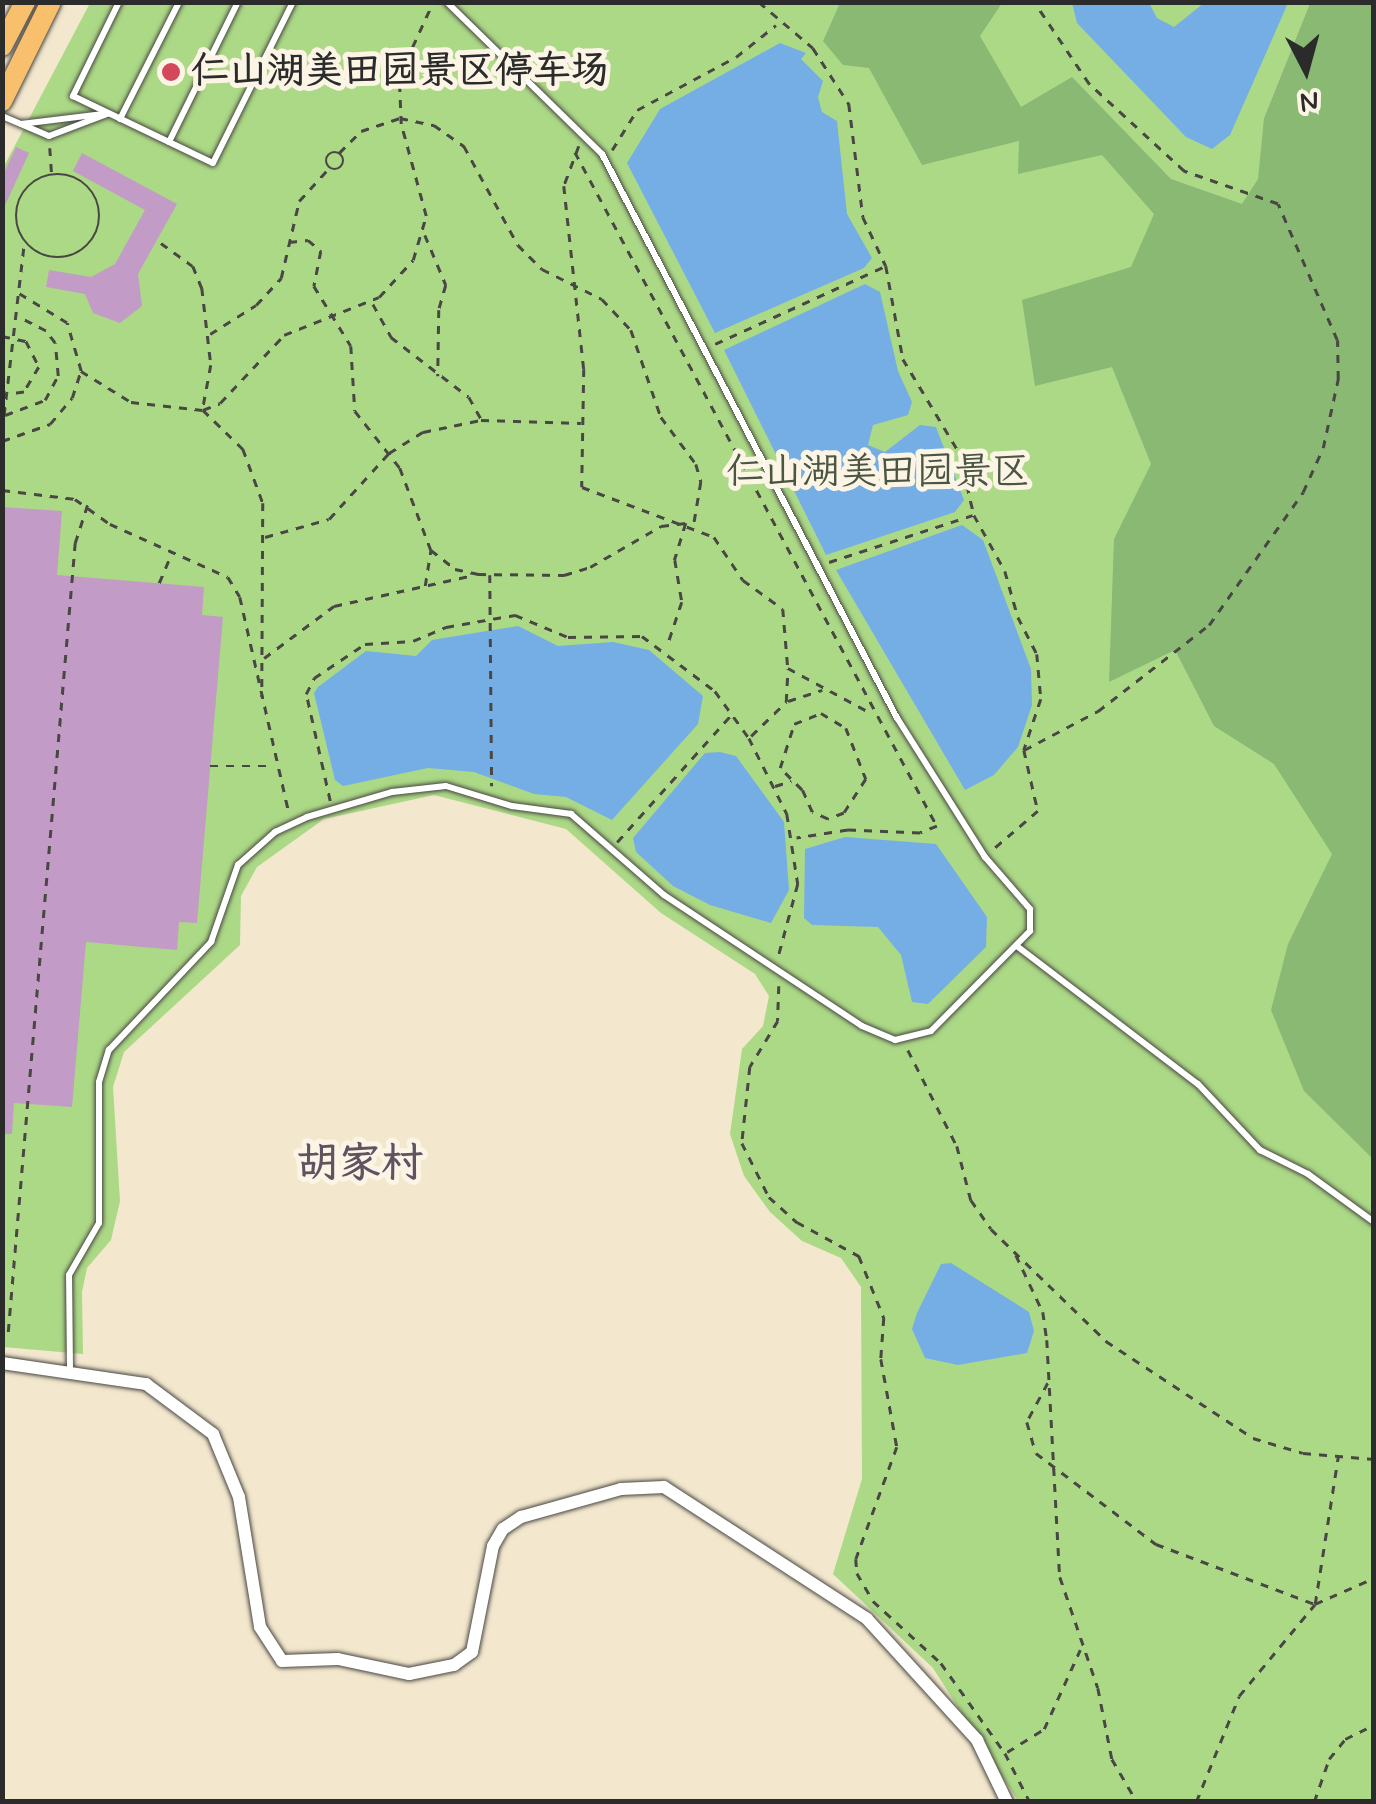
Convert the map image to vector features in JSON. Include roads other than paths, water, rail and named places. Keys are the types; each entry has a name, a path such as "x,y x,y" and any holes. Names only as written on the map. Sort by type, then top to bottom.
{"main road":[{"path":"2,46 25,2"},
{"path":"2,100 51,2"}],"street":[{"path":"2,1363 146,1384 213,1434 239,1496 260,1627 282,1661 338,1659 409,1674 454,1665 472,1652 492,1546 503,1529 520,1517 621,1490 664,1487 866,1620 978,1740 1008,1802"}],"lane":[{"path":"119,2 73,96 213,163 293,2"},
{"path":"120,119 178,2"},
{"path":"169,142 238,2"},
{"path":"70,1370 69,1275 100,1223 99,1082 109,1050 212,942 238,865 292,824 332,808 392,792 466,788 512,806 571,814 664,895 877,1035 903,1040 931,1031 1030,932 1030,909 985,857 898,718 607,162 447,2"},
{"path":"20,124 108,114"},
{"path":"2,116 49,136 108,114"},
{"path":"1018,947 1198,1084 1260,1150 1308,1174 1374,1222"}],"water":[{"path":"1072,3 1149,3 1157,18 1174,27 1204,3 1288,3 1230,135 1212,149 1186,137 1077,23"},
{"path":"780,43 806,53 801,59 823,81 818,97 822,112 837,121 847,214 872,258 864,268 715,333 627,163 660,109"},
{"path":"865,284 880,292 898,371 912,402 908,415 873,425 868,445 885,452 920,425 936,427 964,500 955,512 826,555 724,350"},
{"path":"962,525 983,540 1031,669 1032,705 1018,747 994,775 965,790 836,570"},
{"path":"518,626 558,646 613,642 649,650 703,696 698,724 612,820 566,797 534,794 474,772 428,768 343,786 335,780 314,693 318,687 366,651 416,656 432,640"},
{"path":"705,753 736,756 784,822 789,890 771,923 710,905 673,886 636,852 633,838"},
{"path":"845,837 936,844 987,917 986,947 928,1004 912,1002 901,955 878,927 812,925 804,918 805,849"},
{"path":"951,1263 1029,1312 1034,1331 1027,1353 958,1365 925,1358 912,1329 941,1264"}],"place":[{"name":"仁山湖美田园景区停车场","path":"171,72"}],"district":[{"name":"胡家村","path":"360,1165"}],"park label":[{"name":"仁山湖美田园景区","path":"878,473"}]}
